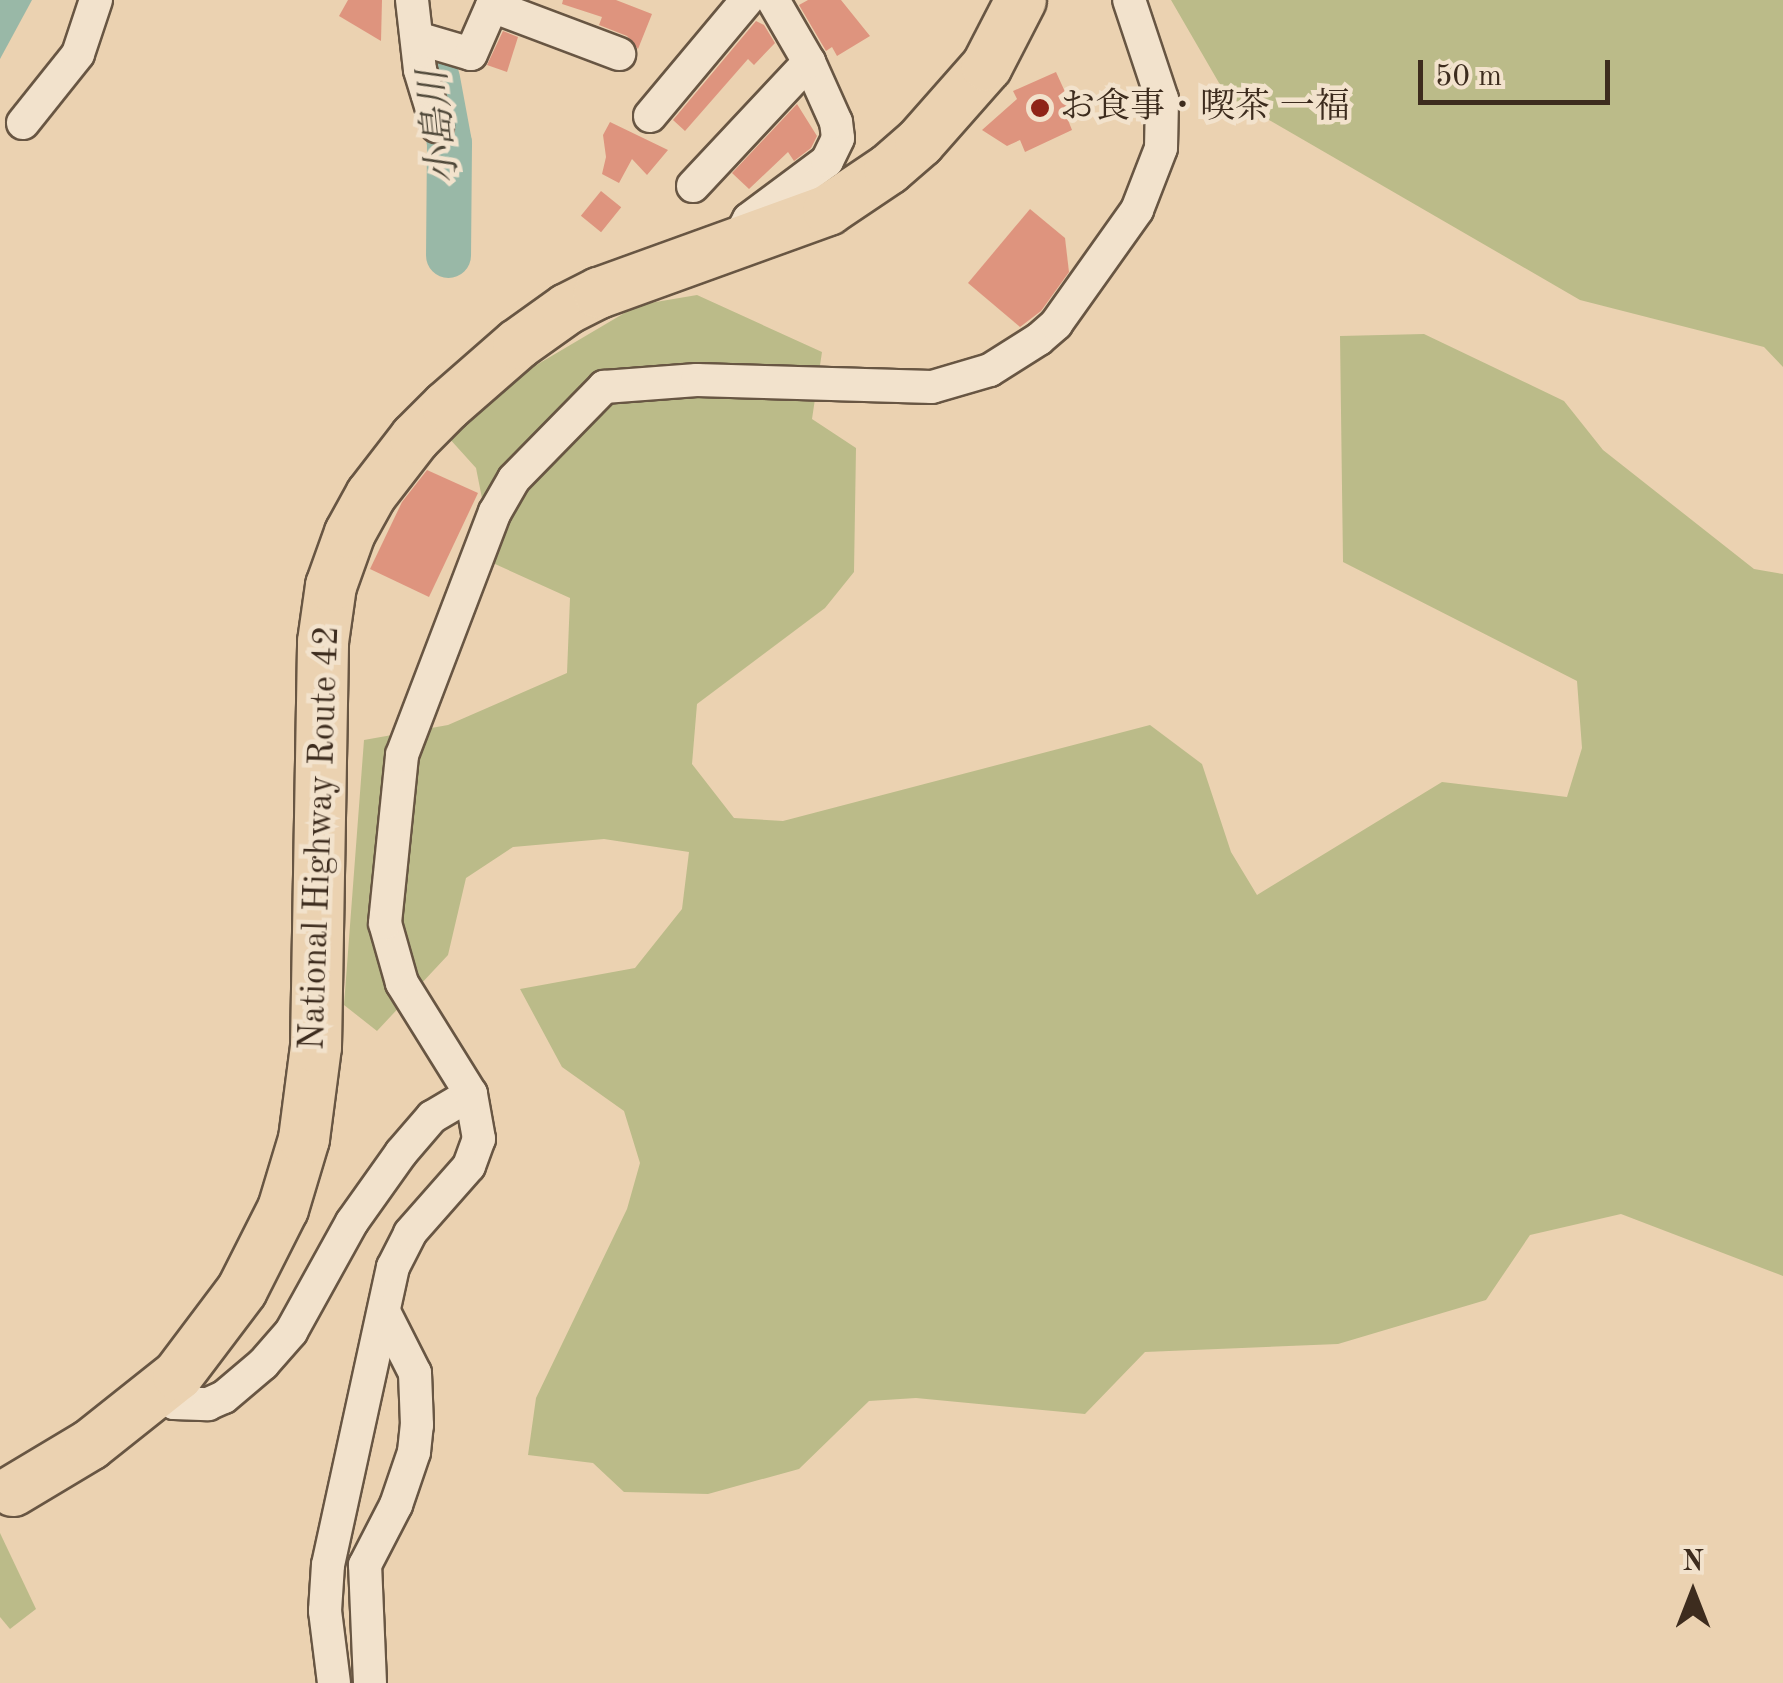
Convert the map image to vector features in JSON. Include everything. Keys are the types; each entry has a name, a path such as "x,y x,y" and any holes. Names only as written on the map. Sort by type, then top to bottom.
{"highway":[{"name":"National Highway Route 42","path":"14,1491 90,1445 157,1393 201,1350 242,1290 283,1209 304,1140 316,1047 323,642 331,586 350,533 371,494 415,438 538,328 599,294 828,210 856,194 920,142 994,56 1021,0"}],"street":[{"path":"23,123 78,54 96,0"},
{"path":"412,0 420,70 437,126"},
{"path":"650,116 747,0"},
{"path":"737,245 749,220 827,161 839,130 810,62 773,0"},
{"path":"334,1683 325,1611 328,1565 400,1249 477,1154 479,1126 470,1094 402,983 385,923 402,755 504,495 572,416 596,393 613,385 696,380 932,388 990,370 1040,339 1056,324 1138,210 1161,148 1162,100 1129,0"},
{"path":"417,38 471,54 492,6 619,54"},
{"path":"694,186 810,62"},
{"path":"157,1393 174,1403 208,1404 224,1397 263,1364 291,1332 336,1248 401,1154 432,1117 470,1094"},
{"path":"370,1683 365,1565 390,1520 414,1452 418,1425 415,1373 384,1312"}],"green space":[{"path":"1171,0 1783,0 1783,367 1764,347 1580,300 1226,95"},
{"path":"697,295 822,352 812,419 856,448 854,572 825,608 697,704 692,764 734,818 783,821 1150,725 1202,764 1231,852 1257,895 1442,782 1567,797 1582,748 1577,681 1343,562 1340,336 1424,334 1564,401 1603,450 1754,569 1783,574 1783,1276 1621,1214 1530,1235 1486,1300 1338,1344 1145,1352 1085,1414 916,1398 869,1401 799,1469 708,1494 624,1492 593,1463 528,1455 536,1398 627,1209 640,1163 624,1111 562,1067 520,989 635,968 682,909 689,852 604,839 513,847 466,878 448,955 377,1031 344,1005 364,740 448,725 567,673 570,598 495,564 476,468 448,437 489,393 638,305"},
{"path":"0,1533 36,1609 10,1629 0,1617"}],"shaded area":[{"path":"0,0 32,0 0,59"}],"building":[{"path":"348,0 382,0 381,41 339,16"},
{"path":"563,0 616,0 652,14 638,49 627,36 599,25 602,17 562,4"},
{"path":"808,0 841,0 870,36 837,56 832,47 826,51 799,5"},
{"path":"756,21 764,25 775,43 754,65 748,59 685,131 673,120"},
{"path":"503,31 518,37 507,72 487,65"},
{"name":"お食事・喫茶 一福","path":"1056,72 1076,116 1068,120 1072,130 1025,152 1020,140 1007,146 982,130 1017,99 1013,91"},
{"path":"797,104 817,136 811,148 794,161 788,152 749,189 732,173"},
{"path":"610,122 668,150 647,175 632,159 619,183 602,174 606,157 603,135"},
{"path":"601,191 621,207 601,232 581,216"},
{"path":"1030,209 1065,238 1069,272 1041,311 1020,327 968,283"},
{"path":"427,470 478,493 429,597 370,569 402,502"}],"waterway":[{"name":"小島川","path":"437,78 449,143 448,255"}],"place":[{"name":"お食事・喫茶 一福","path":"1040,108"}]}
